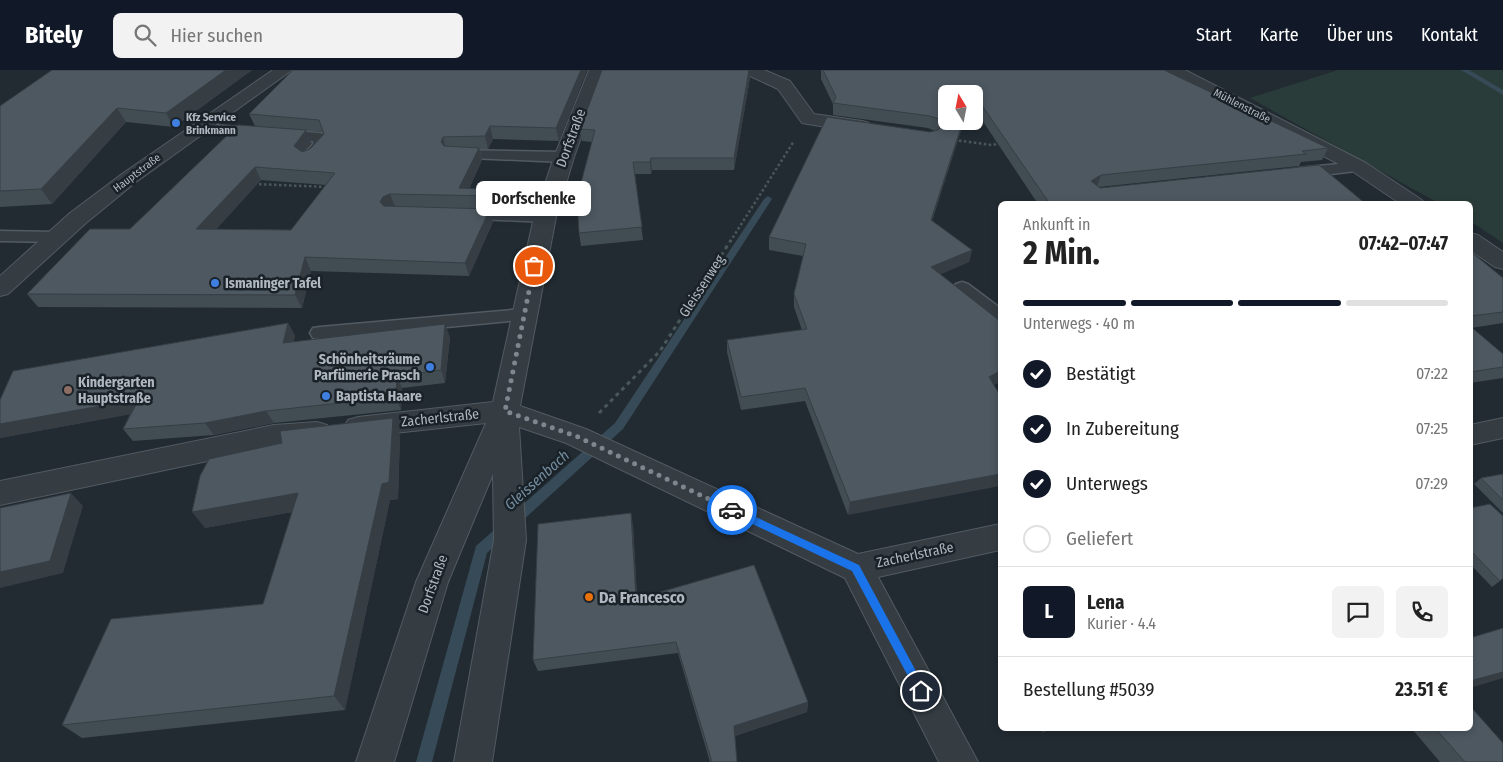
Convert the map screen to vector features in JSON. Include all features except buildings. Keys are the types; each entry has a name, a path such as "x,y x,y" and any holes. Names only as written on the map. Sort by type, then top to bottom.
{"street":[{"name":"Hauptstraße","path":"0,289 57,237 128,178 197,128 284,70"},
{"name":"Mühlenstraße","path":"1172,70 1359,167 1410,201"},
{"path":"693,72 752,71 784,85 808,119 882,130"},
{"name":"Dorfstraße","path":"375,762 432,582 505,411 523,315 545,217 564,157 602,73"},
{"path":"1473,242 1503,262"},
{"path":"0,267 25,265"},
{"name":"Dorfstraße","path":"472,762 510,540 505,411"},
{"name":"Zacherlstraße","path":"0,493 274,436 505,411 591,444 856,568 998,537"},
{"path":"856,568 959,762"}],"lane":[{"path":"197,128 320,136 321,146 310,158"},
{"path":"453,154 564,157"},
{"path":"1281,175 1359,167"},
{"path":"442,215 545,217"},
{"path":"0,236 57,237"},
{"path":"962,288 998,315"},
{"path":"320,333 523,315"}],"path":[{"name":"Gleissenweg","path":"591,444 660,351 808,119"},
{"path":"946,139 992,145 1010,142"},
{"path":"246,184 334,188"}],"green space":[{"path":"1338,70 1503,70 1503,243 1473,223 1473,201 1435,201 1250,98"}],"waterway":[{"path":"1464,70 1503,93"},
{"name":"Gleissenbach","path":"424,762 481,550 619,426 768,199"}],"way so far":[{"path":"534,266 505,411 576,436 591,445 606,450 732,510"}],"place":[{"name":"Kfz Service Brinkmann","path":"176,123"},
{"name":"Dorfschenke","path":"534,266"},
{"name":"Ismaninger Tafel","path":"215,283"},
{"name":"Schönheitsräume Parfümerie Prasch","path":"430,367"},
{"name":"Kindergarten Hauptstraße","path":"68,390"},
{"name":"Baptista Haare","path":"326,396"},
{"name":"Da Francesco","path":"589,597"}],"route":[{"path":"732,510 856,568 921,691"}]}
